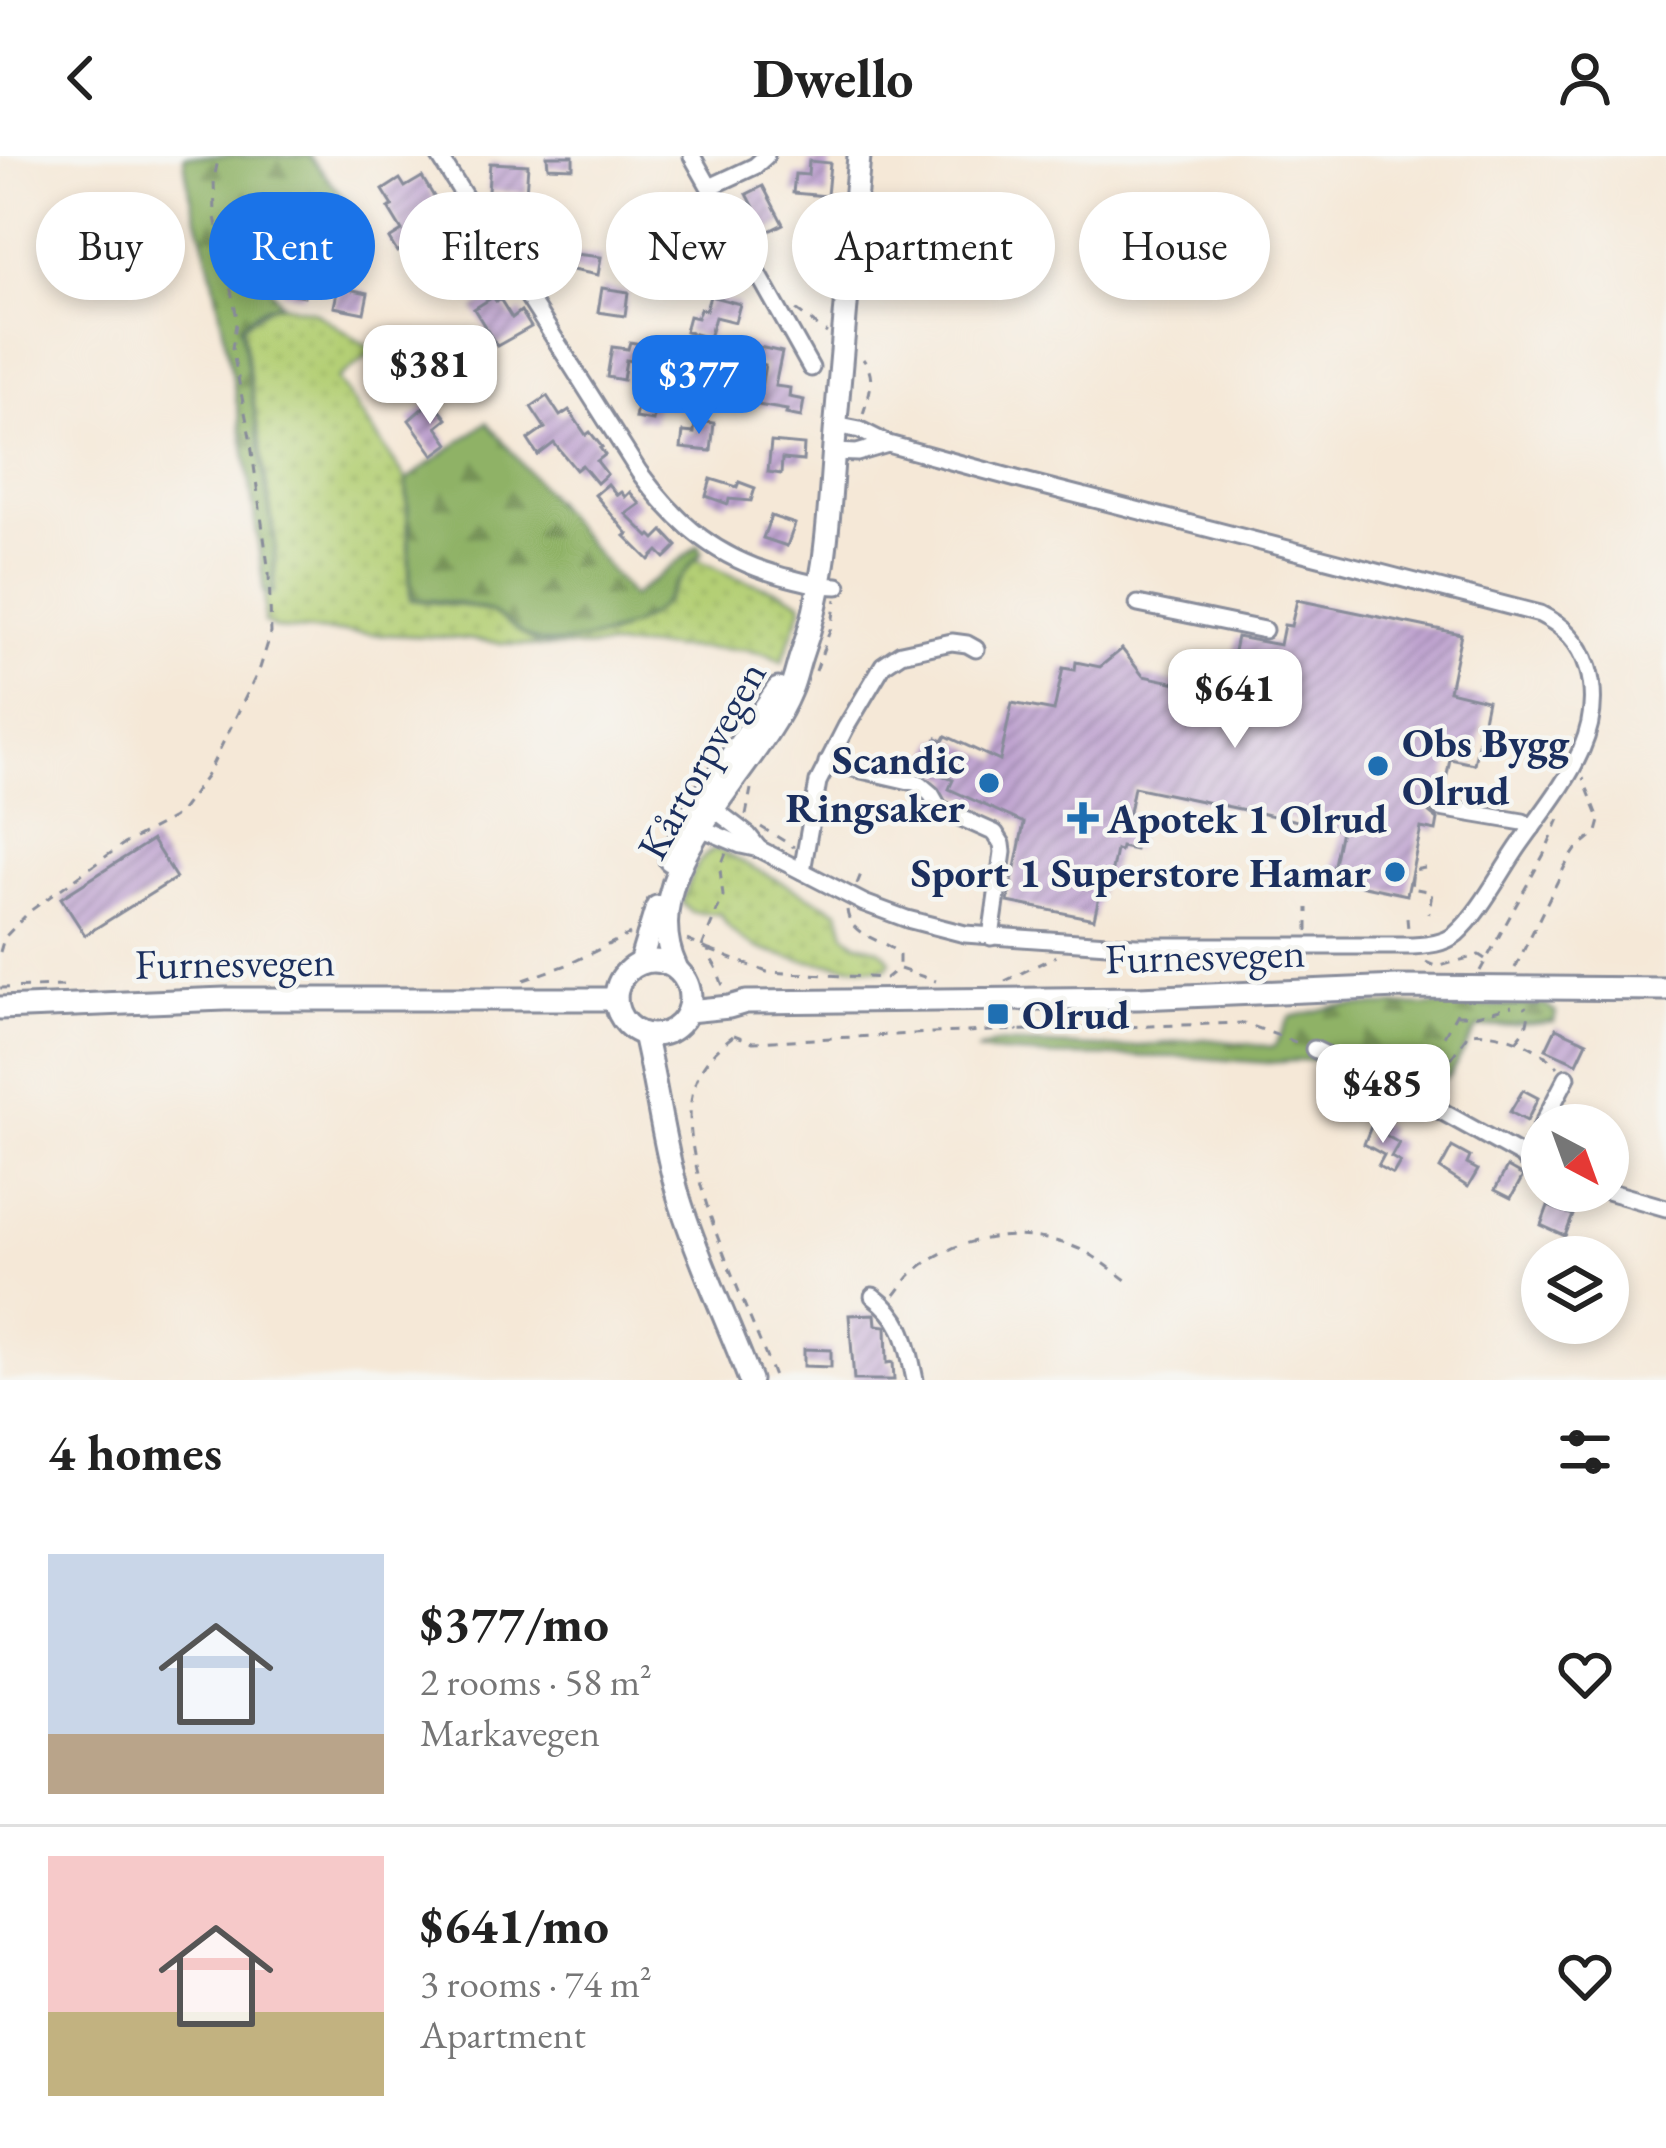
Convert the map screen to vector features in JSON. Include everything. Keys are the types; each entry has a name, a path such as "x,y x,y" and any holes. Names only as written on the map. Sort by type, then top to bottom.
{"main road":[{"name":"Kårtorpvegen","path":"640,963 670,857 703,816 800,659 830,586 833,452 859,156"},
{"name":"Kårtorpvegen","path":"676,968 666,940 668,906 703,816"},
{"path":"658,961 676,968 687,982 689,1000 680,1024 655,1033 624,1021 616,999 620,981 632,967 658,961"},
{"name":"Furnesvegen","path":"689,1000 728,996 746,1002 1138,998 1398,987 1666,988"},
{"name":"Furnesvegen","path":"0,1008 225,999 616,999"},
{"path":"655,1033 665,1145 680,1202 751,1380"}],"street":[{"path":"439,156 640,472 676,518 726,556 830,586"},
{"path":"692,156 811,368"},
{"path":"710,187 766,156"},
{"path":"703,816 740,845 803,863 851,897 942,930 991,937 1229,948 1412,946 1448,939 1465,923 1588,739 1594,717 1593,686 1585,657 1558,623 1540,614 888,444 860,430 835,425"},
{"path":"833,452 857,453 888,444"},
{"path":"1138,604 1264,630"},
{"path":"803,863 818,782 872,680 901,652 952,642 976,649"},
{"path":"826,762 912,780 931,794 939,808 995,833 1003,852 991,937"},
{"path":"1440,808 1522,822 1532,828"},
{"path":"1314,1049 1412,1095 1521,1158"},
{"path":"1553,1104 1567,1077"},
{"path":"1629,1197 1666,1208"},
{"path":"880,1301 902,1325 915,1380"}],"path":[{"path":"0,952 4,938 31,911 122,845 182,809 206,777 260,668 271,633 269,573 232,348 237,318 215,217 214,178 220,156"},
{"path":"772,303 792,308 829,334"},
{"path":"862,416 872,381 863,359"},
{"path":"1512,988 1519,956 1564,866 1597,832 1600,821 1582,777"},
{"path":"1480,973 1563,810"},
{"path":"761,827 803,863"},
{"path":"729,846 720,869 723,896 702,947 767,972 886,978 898,968 899,954 890,945 859,933 847,916 860,874"},
{"path":"1425,868 1413,870 1411,888 1432,892 1429,913"},
{"path":"1308,939 1309,908"},
{"path":"1407,918 1409,937"},
{"path":"521,980 568,964 616,939 644,933"},
{"path":"709,950 723,986"},
{"path":"1004,982 1059,953"},
{"path":"1422,958 1437,967 1479,956 1487,959"},
{"path":"898,968 941,982"},
{"path":"0,988 71,986"},
{"path":"1412,1095 1464,1000"},
{"path":"1456,1014 1502,1011 1522,1001 1529,1014 1516,1042"},
{"path":"1004,1017 1019,1032"},
{"path":"932,1033 941,1019"},
{"path":"775,1380 705,1199 691,1119 700,1071 734,1035 753,1042 1244,1023 1314,1049"},
{"path":"1421,1076 1443,1070 1468,1033 1484,1032 1545,1054 1567,1077"},
{"path":"880,1301 913,1273 956,1247 1010,1236 1047,1240 1082,1251 1130,1283"}],"green space":[{"path":"184,156 309,156 339,192 209,192 209,263"},
{"path":"217,300 279,300 281,303 259,310 241,326 275,545 273,592 264,593"},
{"path":"272,305 313,311 375,351 337,379 406,479 410,600 491,613 532,641 547,644 609,637 648,617 665,602 695,559 801,602 782,662 746,650 541,647 276,629 264,622 265,594 274,592 276,544 242,326"},
{"path":"487,422 632,597 699,545 702,553 656,609 637,623 608,634 559,643 532,639 476,607 411,599 407,480"},
{"path":"716,849 839,911 850,938 880,950 891,961 881,969 790,958 747,942 721,914 691,912 682,903 690,879 703,858"},
{"path":"1545,1005 1556,1013 1554,1022 1477,1028 1449,1076 1429,1089 1357,1056 1268,1063 976,1051 996,1043 1122,1048 1205,1039 1274,1047 1290,1017 1337,1006"}],"building":[{"path":"547,156 573,156 573,168 548,167"},
{"path":"809,161 830,163 827,192 793,192 795,174 808,175"},
{"path":"490,163 528,165 526,192 488,191"},
{"path":"422,177 431,192 399,192 399,226 383,190 400,179 405,187"},
{"path":"768,196 783,224 768,232"},
{"path":"399,233 399,251 397,252 389,239"},
{"path":"582,255 601,257 598,275 582,272"},
{"path":"602,288 606,289 606,300 627,300 625,316 598,312"},
{"path":"335,300 367,300 364,313 334,307"},
{"path":"488,300 501,300 512,318 521,311 531,327 497,346 474,309"},
{"path":"709,300 740,304 735,322 715,317 709,338 685,331 689,316 697,318 700,309 706,310"},
{"path":"630,342 661,348 658,365 626,360 623,380 607,377 612,347 628,349"},
{"path":"736,342 782,352 775,386 790,388 789,397 804,400 801,417 758,405 765,365 733,359"},
{"path":"459,344 483,377 468,388 444,356"},
{"path":"391,346 415,378 403,387 395,377 386,383 377,371 386,365 379,355"},
{"path":"658,385 688,390 684,409 656,405 653,421 635,418 638,400 655,403"},
{"path":"547,396 560,416 569,410 586,435 590,432 602,447 605,455 597,461 607,474 597,483 582,465 576,470 554,443 538,455 528,440 545,428 531,407"},
{"path":"432,400 447,419 437,427 449,444 434,455 409,420"},
{"path":"695,421 714,423 711,451 681,448 683,432 694,433"},
{"path":"771,442 804,445 803,461 782,459 781,474 768,472"},
{"path":"711,479 755,488 751,501 729,499 728,504 706,496"},
{"path":"608,484 617,495 621,492 625,497 630,492 640,504 626,514 649,537 655,539 663,531 677,546 665,558 658,551 649,560 625,536 628,534 595,495"},
{"path":"771,516 795,524 787,546 763,538"},
{"path":"1297,600 1461,634 1449,691 1487,700 1474,764 1450,759 1443,796 1429,805 1429,813 1438,820 1436,831 1421,828 1407,895 1331,879 1341,830 1134,787 1125,832 1138,835 1135,850 1116,850 1109,885 1102,883 1094,919 1008,902 1024,823 949,789 953,780 930,770 935,759 929,756 937,738 943,741 946,736 1000,761 1012,703 1054,711 1063,668 1075,670 1076,662 1100,667 1122,649 1143,676 1220,692 1225,663 1231,664 1237,637 1280,645"},
{"path":"152,840 176,878 85,935 61,898"},
{"path":"1556,1028 1587,1042 1577,1063 1546,1049"},
{"path":"1523,1090 1538,1098 1535,1104 1521,1104 1521,1118 1510,1112"},
{"path":"1374,1119 1389,1128 1385,1135 1399,1143 1391,1157 1400,1162 1393,1174 1378,1166 1384,1155 1364,1144"},
{"path":"1452,1147 1470,1157 1467,1164 1478,1170 1468,1187 1440,1169"},
{"path":"1507,1167 1521,1175 1511,1198 1495,1190"},
{"path":"1546,1212 1573,1215 1565,1236 1541,1225"},
{"path":"875,1314 876,1325 886,1326 887,1363 893,1362 894,1380 854,1380 849,1315"},
{"path":"804,1349 831,1350 831,1367 804,1366"}],"place":[{"name":"Obs Bygg Olrud","path":"1378,766"},
{"name":"Scandic Ringsaker","path":"989,783"},
{"name":"Apotek 1 Olrud","path":"1083,818"},
{"name":"Sport 1 Superstore Hamar","path":"1395,872"},
{"name":"Olrud","path":"998,1014"}]}
